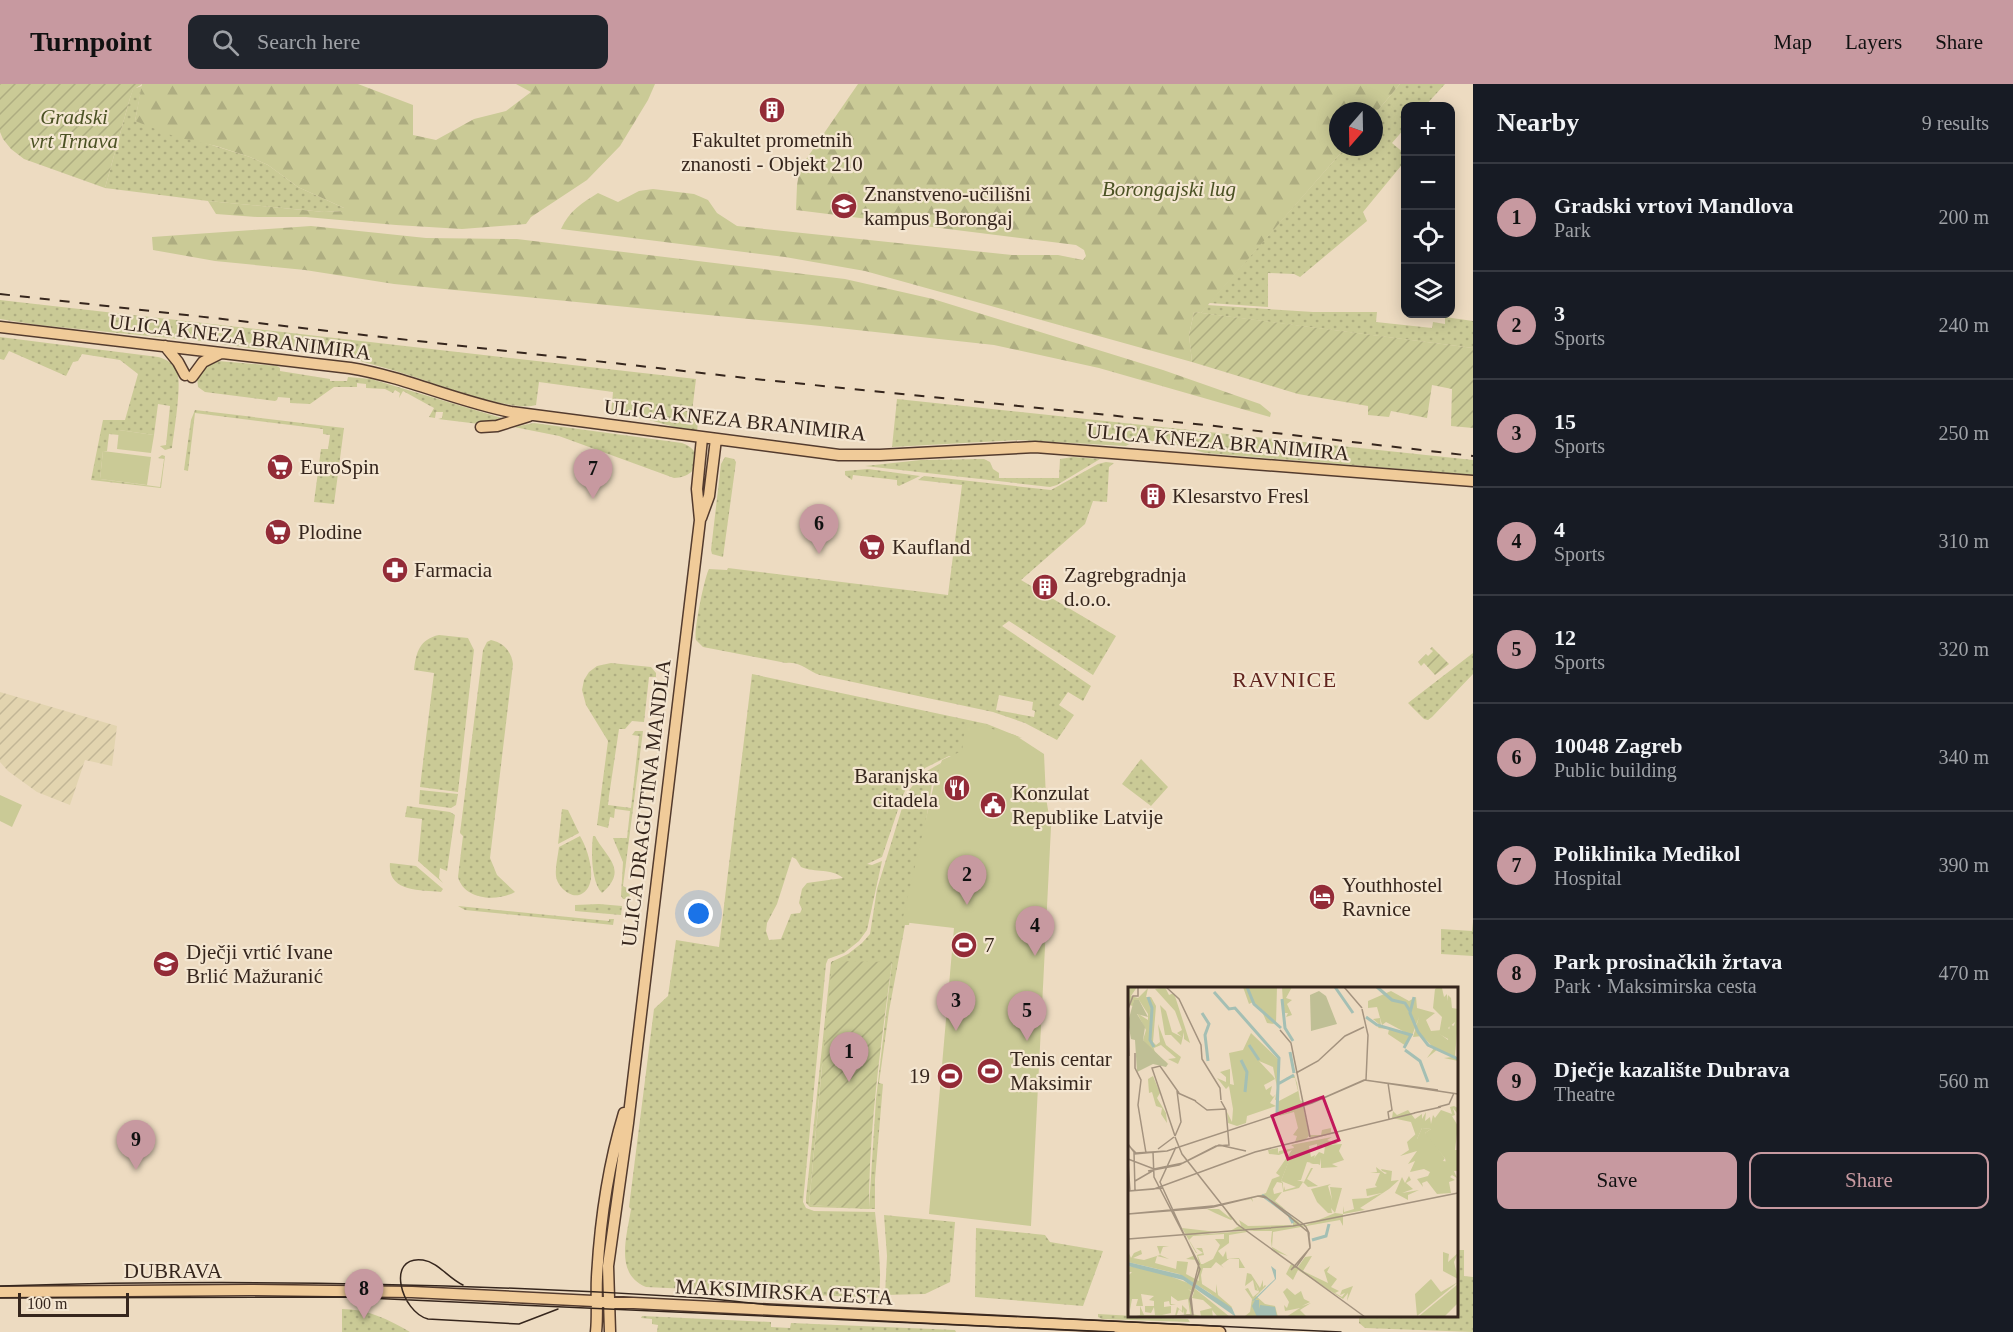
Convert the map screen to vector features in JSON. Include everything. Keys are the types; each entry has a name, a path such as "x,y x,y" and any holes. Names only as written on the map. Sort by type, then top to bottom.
{"main road":[{"name":"ULICA KNEZA BRANIMIRA","path":"0,327 364,370 478,405 532,415 848,455 891,455 1035,447 1473,481"},
{"path":"165,346 188,376 203,362 222,353"},
{"path":"481,428 512,423 532,415"},
{"name":"ULICA DRAGUTINA MANDLA","path":"700,520 697,489 702,438"},
{"name":"ULICA DRAGUTINA MANDLA","path":"603,1301 700,520 708,496 716,439"},
{"name":"MAKSIMIRSKA CESTA","path":"345,1290 1220,1332"},
{"name":"DUBRAVA","path":"0,1292 345,1290"},
{"path":"596,1332 603,1301"},
{"path":"603,1301 610,1332"}],"shaded area":[{"path":"0,692 117,726 112,766 85,760 70,805 37,792 8,771 0,762"}],"green space":[{"name":"Gradski vrt Trnava","path":"0,84 142,84 133,90 130,98 105,188 24,159 11,149 0,132"},
{"path":"142,84 358,84 413,105 413,135 436,140 474,119 506,111 531,92 516,84 655,84 620,146 587,180 531,217 526,224 462,229 306,217 216,214 208,201 324,212 344,211 344,208 298,187 268,165 250,157 176,137 135,121"},
{"name":"Borongajski lug","path":"858,84 1400,84 1383,104 1383,102 1329,102 1329,156 1338,156 1201,313 1194,312 1189,335 1192,362 865,271 785,257 561,229 572,212 598,193 618,202 639,191 653,189 694,194 708,200 717,213 737,226 1012,255 1058,255 1083,260 1086,256 1084,250 1076,245 796,210 800,168"},
{"path":"1400,84 1445,84 1429,102 1401,102 1401,133 1392,143 1401,151 1401,166 1363,212 1367,221 1300,277 1294,274 1268,273 1268,307 1209,303 1338,156 1383,156 1383,104"},
{"path":"142,86 135,121 250,157 268,165 298,187 344,208 344,211 324,212 208,201 105,188 133,89"},
{"path":"311,226 426,238 517,239 845,279 933,299 1163,370 1260,404 1271,413 1270,417 1099,368 994,345 394,284 305,270 215,261 153,250 152,237"},
{"path":"0,300 696,379 692,412 699,416 697,431 646,419 611,415 613,392 539,382 536,405 509,405 471,396 351,358 350,355 288,347 263,350 0,319"},
{"path":"1207,305 1313,312 1377,312 1376,322 1432,328 1433,322 1445,324 1445,318 1452,318 1473,321 1473,348 1201,313"},
{"path":"1194,312 1473,348 1473,428 1451,426 1452,389 1432,385 1427,418 1391,411 1389,417 1368,415 1368,406 1298,394 1192,362 1189,335"},
{"path":"0,337 158,357 171,364 177,371 179,386 172,448 165,450 160,446 166,445 170,406 158,404 154,435 119,430 119,435 109,434 107,451 103,451 100,479 160,487 164,459 158,458 162,455 165,456 161,488 91,480 103,420 125,420 138,374 120,360 82,354 78,361 73,362 66,376 9,351 4,360 0,359"},
{"path":"218,361 277,366 280,371 330,379 330,381 347,381 348,377 371,379 505,419 479,424 438,419 442,418 443,412 436,412 435,418 429,417 434,408 403,391 399,398 400,393 395,390 393,393 385,389 366,388 366,384 357,383 357,387 334,387 310,404 290,403 290,398 278,397 275,401 205,392 198,387 197,377 210,363"},
{"path":"897,399 1473,460 1473,475 1205,453 1153,441 1143,441 1126,446 1018,440 892,447"},
{"path":"195,410 344,428 334,504 314,502 321,449 328,449 330,435 323,434 323,429 195,413 188,471 184,470 191,420"},
{"path":"534,423 682,443 695,452 697,464 683,477 674,478 559,436 514,427"},
{"path":"119,430 154,435 151,453 117,449"},
{"path":"103,451 151,457 147,485 100,479"},
{"path":"725,457 734,459 736,462 723,557 712,554 711,550 721,464"},
{"path":"1073,457 1100,459 1050,487 865,466 921,460 984,459 990,462 993,469 999,473 999,478 1059,478 1060,459"},
{"path":"1114,463 1109,467 1107,502 1093,501 1085,524 1021,580 1116,636 1093,675 1009,621 1002,626 1091,686 1083,701 1068,692 1059,705 1074,715 1057,740 1025,723 993,712 820,675 796,663 703,647 696,640 700,604 709,569 727,570 728,568 948,595 962,485 918,480 924,476 1051,490 1098,464","holes":["999,695 1033,702 1034,717 996,710"]},
{"path":"868,469 920,476 899,486 897,480 853,475 852,480 845,475 845,471"},
{"path":"439,635 468,638 474,650 458,792 420,787 434,673 414,670 420,647 427,640"},
{"path":"491,640 506,648 513,664 490,858 497,875 515,892 491,898 482,897 467,890 461,885 458,877 463,836 460,833 483,650 487,642"},
{"path":"1432,647 1449,664 1435,675 1424,663 1421,666 1418,662 1433,651 1430,649"},
{"path":"1473,653 1473,674 1432,717 1428,720 1424,719 1408,703"},
{"path":"611,663 651,667 656,673 656,677 649,677 644,722 632,721 625,729 619,729 609,796 608,805 631,808 639,736 632,735 635,731 643,731 623,886 629,889 630,899 623,899 621,896 623,862 613,838 627,838 630,811 615,809 614,818 610,817 608,828 597,825 608,741 586,705 582,690 589,672 597,666"},
{"path":"752,674 987,724 1022,738 968,730 964,756 949,756 925,768 908,785 882,857 867,864 872,865 882,861 867,930 859,941 844,953 828,959 826,964 803,1202 806,1208 814,1211 875,1212 880,1270 877,1298 646,1287 636,1281 630,1273 625,1253 631,1209 629,1207 654,1009 668,996 676,940 719,947","holes":["792,857 801,867 834,873 843,878 807,883 802,889 799,903 802,909 800,913 791,914 781,939 769,940 766,931 767,923 777,904"]},
{"name":"Tenis centar Maksimir","path":"966,722 1015,735 1044,754 1046,798 1051,827 1031,1226 929,1214 954,928 902,922 935,780 942,760 962,751"},
{"path":"1141,759 1168,787 1151,806 1122,784"},
{"path":"941,763 938,778 933,778 909,925 905,925 889,1011 879,1083 883,1084 875,1179 875,1209 810,1207 806,1203 806,1198 831,962 848,954 870,934 877,889 906,795 920,775","holes":["892,962 876,1099 869,1208 809,1205 822,1065"]},
{"path":"420,790 458,794 456,805 451,808 419,804"},
{"path":"0,795 22,805 12,827 0,821"},
{"path":"407,806 450,812 455,815 447,871 440,868 439,878 443,883 418,861 422,819 405,817"},
{"path":"562,809 568,810 579,833 558,844"},
{"path":"580,836 589,857 591,874 588,888 583,893 575,895 566,892 559,884 556,869 559,847"},
{"path":"593,836 609,857 615,870 610,885 602,893 594,874"},
{"path":"390,863 416,866 443,889 441,892 406,888 394,879 390,872"},
{"path":"575,905 622,906 621,915 575,911"},
{"path":"458,906 609,921 609,919 614,919 613,925 465,910"},
{"path":"1473,922 1473,956 1441,954 1441,929 1472,931"},
{"path":"832,961 892,962 873,1116 869,1209 809,1205"},
{"path":"884,1215 955,1222 950,1282 925,1294 885,1295 887,1256"},
{"path":"976,1228 1045,1235 1050,1242 1103,1251 1083,1306 975,1297"},
{"path":"1458,1250 1464,1250 1464,1276 1473,1277 1473,1332 1365,1328 1359,1323 1359,1317 1458,1317"},
{"path":"342,1309 377,1316 410,1332 342,1332"},
{"path":"1098,1314 1188,1319 1190,1322 1102,1319 1098,1317"},
{"path":"642,1316 771,1322 771,1327 790,1328 791,1323 955,1330 956,1332 657,1332 658,1325 652,1324 652,1319 641,1318"}],"tram line":[{"path":"463,1285 434,1264 423,1260 411,1261 404,1266 401,1275 401,1285 410,1306 418,1314 428,1319 519,1324 558,1309"},
{"path":"0,1286 258,1283 515,1288 697,1298 772,1305 1341,1332"},
{"path":"0,1298 345,1297 1114,1332"}],"railway":[{"path":"0,294 755,379 1215,426 1473,456"}],"place":[{"name":"Fakultet prometnih znanosti - Objekt 210","path":"772,110"},
{"name":"Znanstveno-učilišni kampus Borongaj","path":"844,206"},
{"name":"EuroSpin","path":"280,467"},
{"name":"Klesarstvo Fresl","path":"1153,496"},
{"name":"Poliklinika Medikol","path":"593,499"},
{"name":"Plodine","path":"278,532"},
{"name":"Kaufland","path":"872,547"},
{"name":"10048 Zagreb","path":"819,554"},
{"name":"Farmacia","path":"395,570"},
{"name":"Zagrebgradnja d.o.o.","path":"1045,587"},
{"name":"Baranjska citadela","path":"957,788"},
{"name":"Konzulat Republike Latvije","path":"993,805"},
{"name":"Youthhostel Ravnice","path":"1322,897"},
{"name":"3","path":"967,905"},
{"name":"7","path":"964,945"},
{"name":"4","path":"1035,956"},
{"name":"Dječji vrtić Ivane Brlić Mažuranić","path":"166,964"},
{"name":"15","path":"956,1031"},
{"name":"12","path":"1027,1041"},
{"name":"Tenis centar Maksimir","path":"990,1071"},
{"name":"19","path":"950,1076"},
{"name":"Gradski vrtovi Mandlova","path":"849,1082"},
{"name":"Dječje kazalište Dubrava","path":"136,1170"},
{"name":"Park prosinačkih žrtava","path":"364,1319"}],"district":[{"name":"RAVNICE","path":"1285,679"}]}
